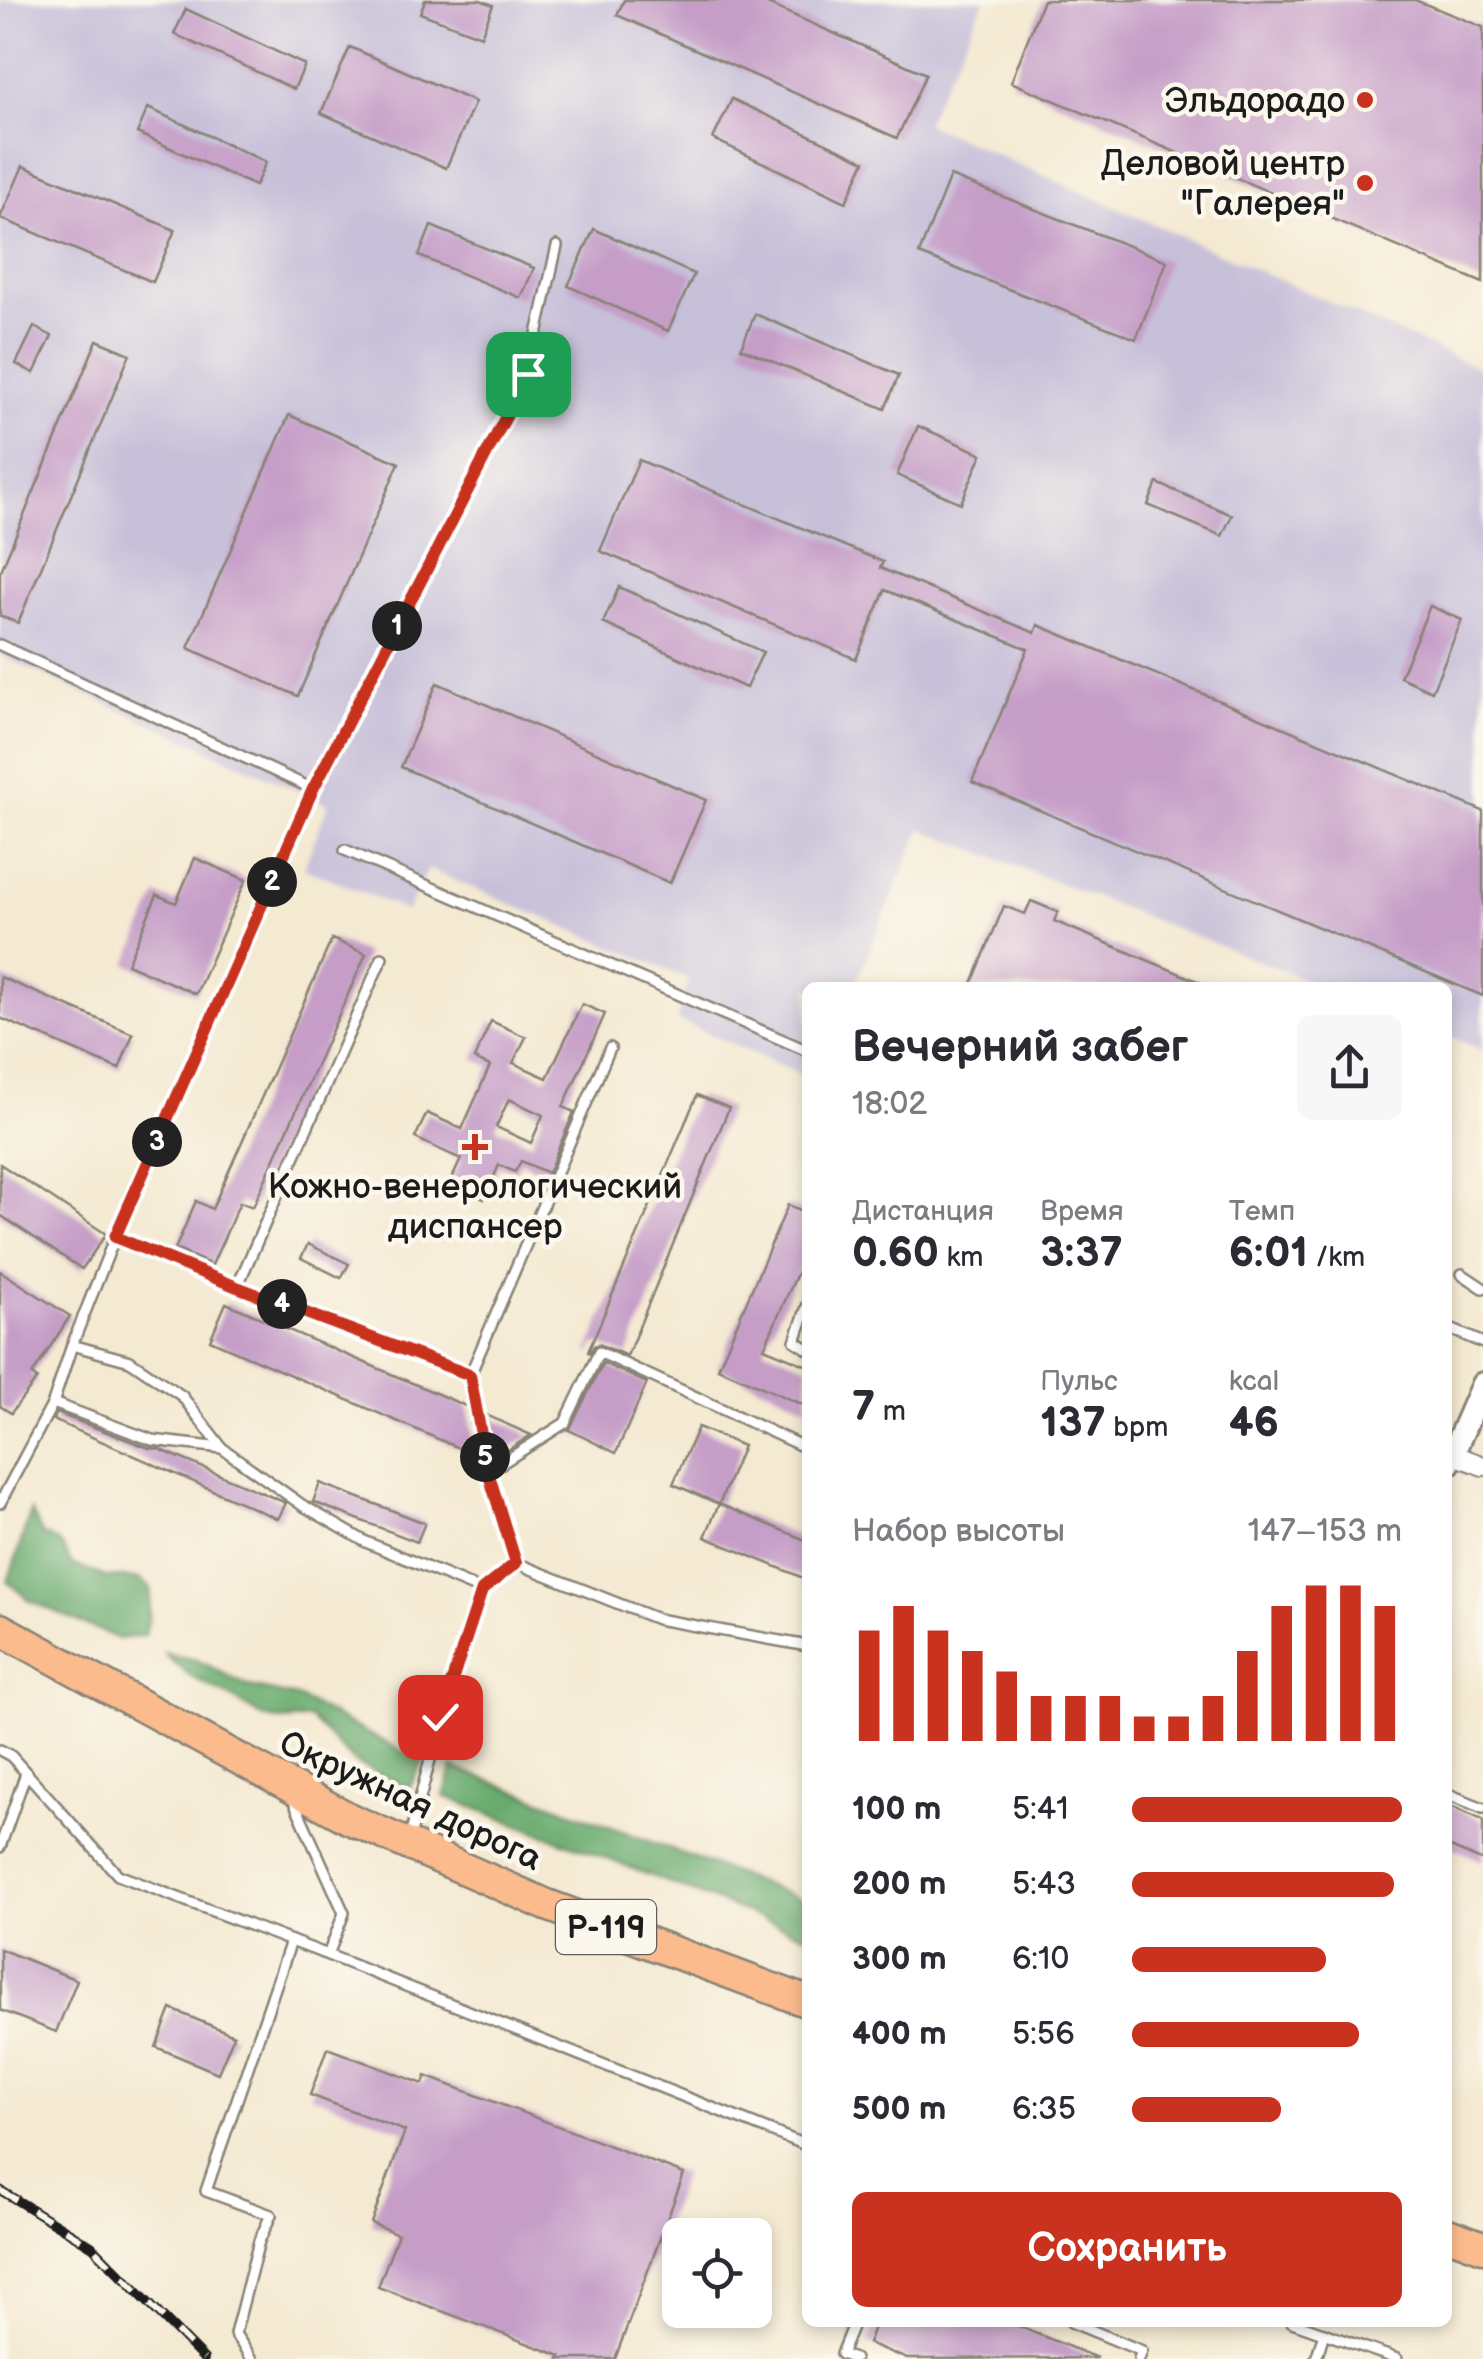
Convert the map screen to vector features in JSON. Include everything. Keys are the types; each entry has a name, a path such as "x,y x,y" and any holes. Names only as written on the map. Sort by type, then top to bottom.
{"highway":[{"name":"Окружная дорога","path":"0,1629 350,1819 546,1905 802,2000"},
{"path":"1452,2235 1483,2247"}],"street":[{"path":"1452,1454 1483,1384"},
{"path":"1452,1459 1483,1466"}],"lane":[{"path":"0,1502 52,1403 115,1237 313,789 528,374 557,246"},
{"path":"0,645 313,789"},
{"path":"345,850 802,1048"},
{"path":"237,1287 382,958"},
{"path":"516,1563 488,1472 470,1375 610,1048"},
{"path":"115,1237 470,1375"},
{"path":"1462,1274 1483,1288"},
{"path":"802,1321 795,1341 802,1345"},
{"path":"1452,1330 1483,1343"},
{"path":"72,1345 130,1361 182,1396 222,1448 302,1504 366,1542 482,1590"},
{"path":"488,1472 566,1424 599,1352 802,1446"},
{"path":"52,1403 152,1440 222,1448"},
{"path":"408,1844 440,1717 482,1590 516,1563"},
{"path":"516,1563 657,1620 802,1645"},
{"path":"0,1750 11,1756 118,1874 802,2144"},
{"path":"0,1847 26,1773"},
{"path":"286,1786 344,1913 328,1954"},
{"path":"1452,1796 1483,1808"},
{"path":"252,2359 235,2334 259,2241 271,2215 206,2192 291,1940"},
{"path":"852,2327 841,2354 854,2359"},
{"path":"1083,2327 1142,2351 1139,2359"},
{"path":"1305,2327 1397,2359"},
{"path":"1316,2359 1324,2334"}],"shaded area":[{"path":"0,0 985,0 925,123 1483,370 1483,1050 1452,1038 1452,982 1312,982 921,829 856,982 802,982 802,1075 677,1020 689,979 428,869 407,911 304,868 328,804 0,655"}],"green space":[{"path":"31,1511 42,1534 60,1543 72,1564 106,1577 139,1579 151,1588 145,1635 119,1639 30,1601 8,1582"},
{"path":"163,1653 197,1660 250,1687 297,1697 423,1762 409,1788 355,1763 310,1718 283,1721 263,1717 190,1676"},
{"path":"453,1767 802,1899 802,1934 444,1796"}],"building":[{"path":"425,0 480,0 493,5 481,36 420,13"},
{"path":"624,0 759,0 926,74 897,138 617,15"},
{"name":"Деловой центр \"Галерея\"","path":"1043,0 1415,0 1483,27 1483,283 1011,82"},
{"path":"186,9 305,65 294,89 174,34"},
{"path":"350,47 475,102 446,168 321,113"},
{"path":"732,99 865,161 846,202 713,139"},
{"path":"148,108 266,162 255,186 137,133"},
{"path":"23,166 175,230 153,282 0,218"},
{"path":"950,176 1167,261 1136,339 919,254"},
{"path":"431,226 534,268 521,298 419,256"},
{"path":"594,229 694,274 668,331 568,286"},
{"path":"755,314 899,375 885,409 741,348"},
{"path":"34,327 52,336 34,373 16,364"},
{"path":"97,340 130,354 18,623 0,616 0,573"},
{"path":"289,415 399,463 298,696 188,648"},
{"path":"918,426 982,454 961,503 897,475"},
{"path":"639,460 883,562 880,568 1035,633 1038,625 1483,811 1483,996 972,782 1028,649 885,590 856,659 600,551"},
{"path":"1157,483 1232,515 1222,536 1148,505"},
{"path":"619,587 763,652 746,688 603,623"},
{"path":"1430,606 1462,620 1432,691 1400,677"},
{"path":"437,683 706,800 670,883 401,767"},
{"path":"195,858 246,880 196,994 127,964 157,895 176,903"},
{"path":"1031,901 1058,912 1054,921 1200,982 972,982 1004,906 1025,914"},
{"path":"332,939 366,954 253,1207 240,1202 212,1265 175,1249 196,1201 212,1209"},
{"path":"0,977 133,1034 119,1069 0,1018"},
{"path":"582,1004 605,1014 563,1107 574,1112 548,1173 521,1161 515,1172 499,1165 484,1199 450,1183 461,1159 415,1138 427,1113 462,1129 490,1066 474,1059 491,1021 526,1037 513,1063 547,1078","holes":["509,1099 543,1115 531,1143 496,1127"]},
{"path":"697,1095 729,1108 627,1356 599,1344 590,1353 588,1352"},
{"path":"0,1164 106,1234 82,1269 0,1215"},
{"path":"788,1205 802,1211 802,1262 764,1348 802,1364 802,1404 718,1368"},
{"path":"308,1244 349,1264 341,1278 301,1258"},
{"path":"0,1271 70,1316 32,1375 37,1379 11,1413 0,1406"},
{"path":"226,1303 468,1407 477,1456 210,1340"},
{"path":"603,1363 647,1383 616,1453 569,1430"},
{"path":"57,1413 159,1449 286,1503 278,1519 53,1420"},
{"path":"486,1415 531,1435 494,1459"},
{"path":"698,1427 743,1446 719,1504 673,1484"},
{"path":"320,1483 425,1523 417,1542 313,1502"},
{"path":"719,1504 802,1539 802,1577 705,1537"},
{"path":"1452,1807 1483,1820 1483,1861 1452,1848"},
{"path":"0,1949 77,1980 56,2032 0,2010"},
{"path":"171,2009 234,2035 218,2073 156,2047"},
{"path":"327,2048 423,2084 426,2076 684,2174 668,2218 662,2218 662,2233 615,2359 559,2359 561,2356 378,2287 398,2234 371,2223 405,2131 310,2095"},
{"path":"874,2327 1020,2327 1097,2358 907,2359 868,2343"}],"railway":[{"path":"0,2190 93,2247 204,2359"}],"place":[{"name":"Эльдорадо","path":"1365,100"},
{"name":"Деловой центр \"Галерея\"","path":"1365,183"},
{"name":"Кожно-венерологический диспансер","path":"475,1147"}],"route":[{"path":"440,1717 482,1590 516,1563 488,1472 470,1375 115,1237 313,789 528,374"}]}
